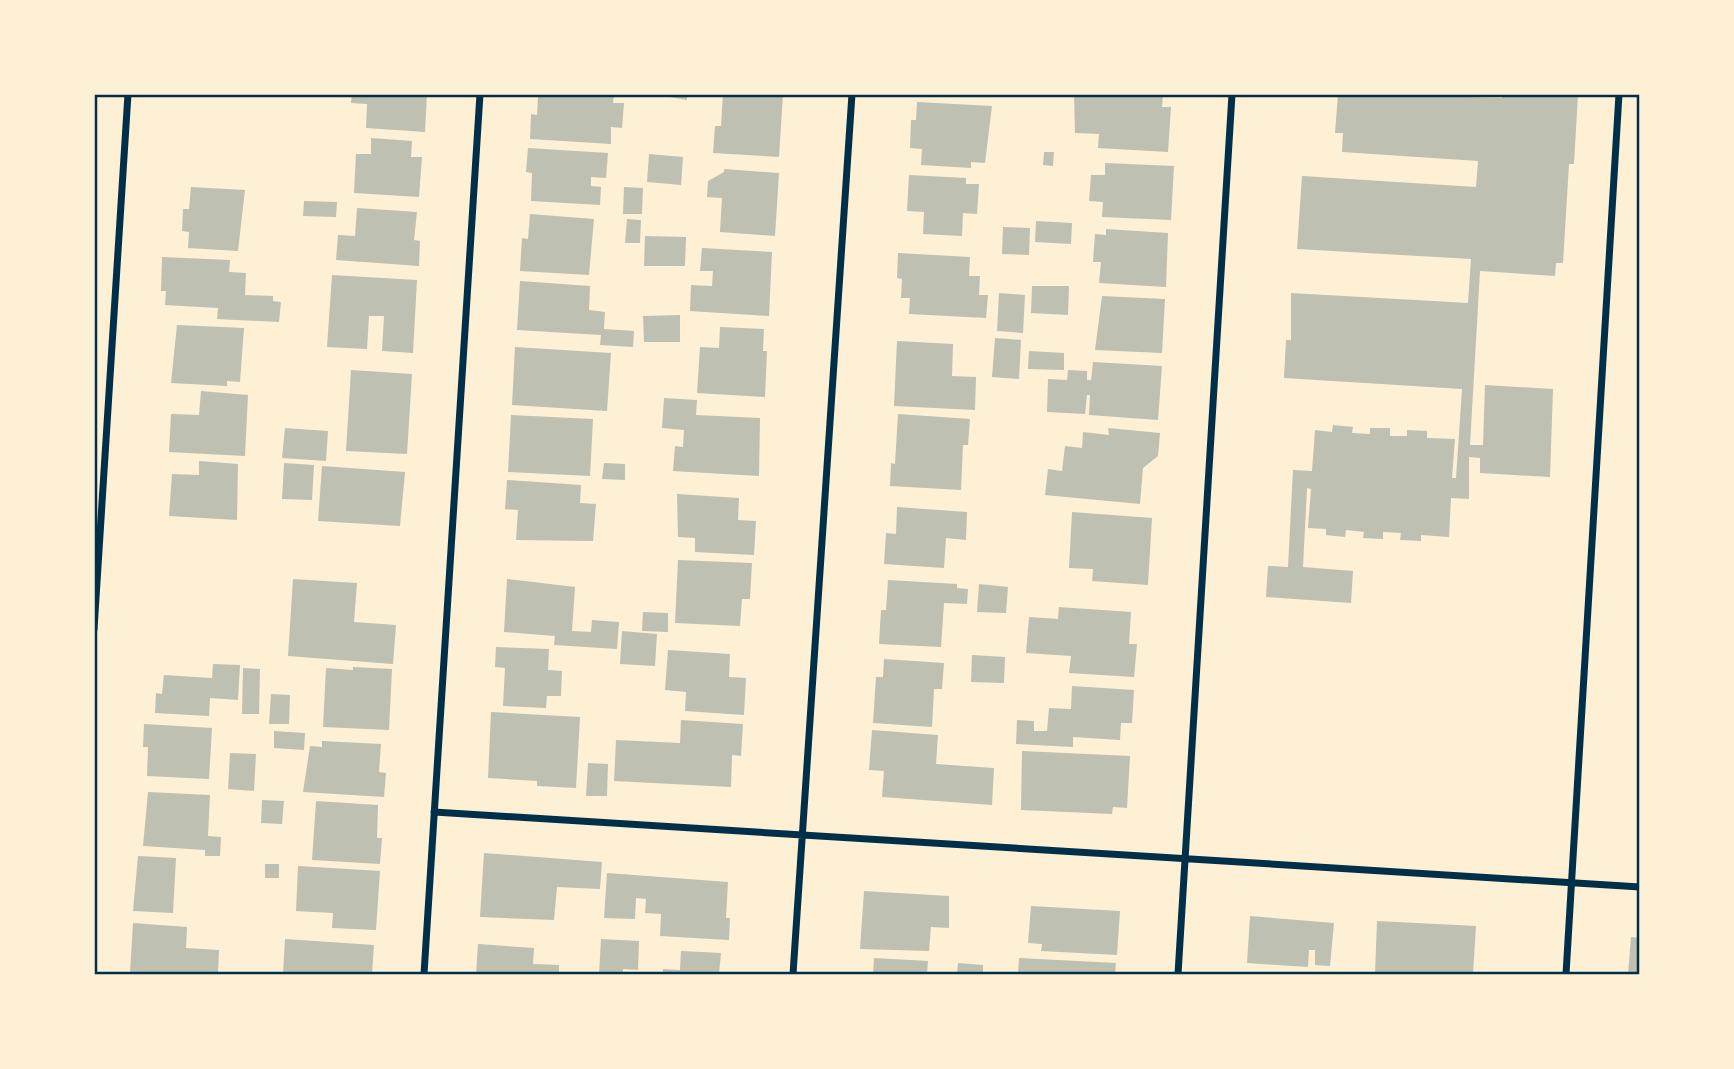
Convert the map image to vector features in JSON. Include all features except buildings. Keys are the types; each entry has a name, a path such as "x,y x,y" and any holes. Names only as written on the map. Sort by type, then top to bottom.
{"street":[{"path":"94,629 128,94"},
{"path":"424,975 480,94"},
{"path":"793,975 852,94"},
{"path":"1178,975 1232,94"},
{"path":"1566,975 1619,94"},
{"path":"434,812 1640,887"}]}
